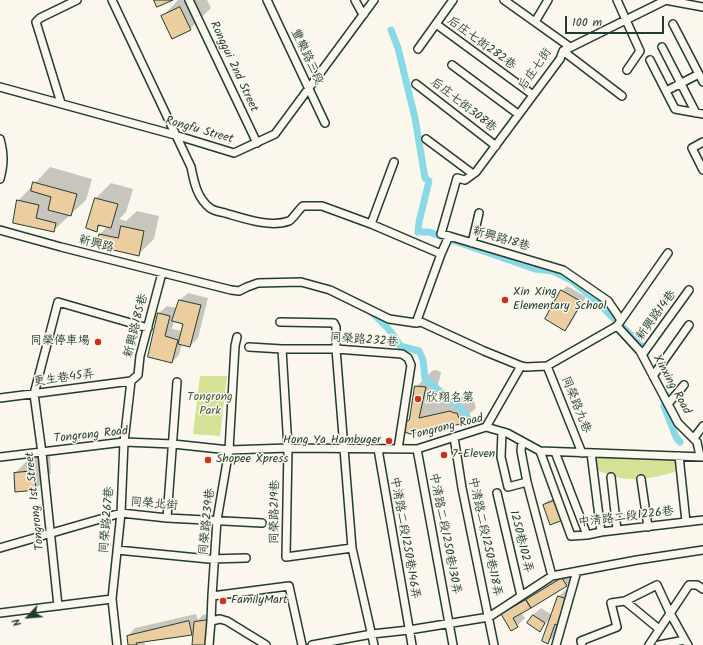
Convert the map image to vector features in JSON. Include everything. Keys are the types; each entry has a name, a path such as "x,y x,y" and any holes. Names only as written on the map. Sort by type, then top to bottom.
{"street":[{"path":"60,103 36,22 40,18 77,0"},
{"path":"112,0 191,167 196,188 211,209 258,222 276,223 288,222 292,220 294,215 303,206 322,206 371,224 441,254"},
{"name":"Ronggui 2nd Street","path":"189,0 257,143"},
{"name":"豐樂路三段","path":"266,0 325,123"},
{"path":"355,0 364,14"},
{"name":"Rongfu Street","path":"0,87 176,135 234,153 276,134 374,0"},
{"name":"后庄七街282巷","path":"418,49 453,0"},
{"path":"504,0 535,22 622,96"},
{"path":"535,22 548,0"},
{"path":"617,0 640,51 627,70"},
{"name":"后庄七街","path":"473,174 496,146 567,49 665,0 703,7"},
{"name":"后庄七街282巷","path":"436,24 533,95"},
{"path":"673,24 703,82"},
{"path":"662,47 681,83 700,114"},
{"path":"650,60 675,109 700,114"},
{"path":"452,65 518,114"},
{"path":"666,91 699,74"},
{"name":"后庄七街308巷","path":"416,84 496,146"},
{"path":"0,139 4,152 3,170 0,179"},
{"path":"416,323 448,236 441,234 457,178 465,180 473,174 426,140"},
{"path":"703,142 692,148 703,170"},
{"path":"371,224 394,162"},
{"path":"472,243 479,213"},
{"name":"新興路","path":"0,230 231,290 240,291 247,286 258,283 301,282 330,290 389,319 416,323 421,322 520,366"},
{"name":"新興路18巷","path":"448,236 563,270 608,301 619,323"},
{"path":"486,427 520,366 547,366 619,323 668,253"},
{"name":"新興路185巷","path":"124,442 131,381 138,375 140,356 162,273"},
{"name":"新興路14巷","path":"642,355 689,290"},
{"path":"34,394 58,302 148,328"},
{"path":"280,322 334,323 336,327 336,349 352,548 374,645"},
{"name":"Xinxing Road","path":"619,323 640,351 678,423 697,442 702,456"},
{"path":"653,376 689,325"},
{"name":"同榮路239巷","path":"209,645 217,520 228,450 235,346 237,337"},
{"name":"同榮路232巷","path":"249,347 282,349 336,349 402,354 408,358 411,365 398,449"},
{"path":"282,349 288,448"},
{"name":"同榮路九巷","path":"547,366 582,453"},
{"name":"更生巷45弄","path":"0,398 131,381"},
{"path":"167,518 177,382"},
{"path":"668,404 684,385"},
{"name":"Tongrong 1st Street","path":"34,394 42,453 58,606"},
{"path":"694,438 703,426"},
{"name":"Tongrong Road","path":"0,458 124,442 173,444 228,450 288,448 417,449 486,427 502,432 540,451 702,456"},
{"path":"502,432 501,457 508,487 528,482"},
{"name":"中清路二段1250巷118弄","path":"454,438 462,488 494,645"},
{"name":"同榮路267巷","path":"117,645 112,599 121,513 124,442"},
{"path":"522,442 521,451 552,576"},
{"name":"同榮路219巷","path":"288,448 286,557 352,548"},
{"name":"中清路二段1250巷146弄","path":"378,449 412,645"},
{"name":"中清路二段1250巷130弄","path":"417,449 453,645"},
{"name":"中清路二段1226巷","path":"540,451 571,536 703,520"},
{"path":"555,452 587,535"},
{"path":"591,453 601,532"},
{"path":"679,456 686,522"},
{"path":"611,476 617,530"},
{"path":"641,479 648,527"},
{"name":"1250巷102弄","path":"497,493 521,596"},
{"name":"同榮北街","path":"0,548 121,513 167,518 262,523"},
{"path":"117,550 214,559 246,558"},
{"path":"312,645 372,634 409,630 489,617 552,576 703,550"},
{"path":"556,645 577,571"},
{"path":"582,645 582,641 617,627 611,602 625,601 657,585 686,642 659,645"},
{"path":"649,645 689,585 697,585 703,589"},
{"path":"212,596 289,586 302,645"},
{"path":"0,613 112,599"},
{"path":"625,601 659,630"},
{"path":"211,622 220,619 227,621 266,645"}],"green space":[{"name":"Tongrong Park","path":"200,376 227,376 220,436 193,434"},
{"path":"595,456 675,458 676,471 656,477 628,479 609,475 597,470"}],"building":[{"path":"154,0 173,0 157,7"},
{"path":"180,7 191,30 172,39 161,16"},
{"path":"33,182 77,194 71,216 48,210 51,197 31,191"},
{"path":"95,198 118,204 111,228 98,225 97,232 86,228"},
{"path":"17,200 39,205 36,218 56,223 54,232 13,223"},
{"path":"121,226 144,231 139,256 96,246 99,234 118,238"},
{"path":"561,290 582,302 565,331 545,319"},
{"path":"179,300 201,305 190,347 178,344 183,324 172,321"},
{"path":"158,313 170,316 165,336 178,340 172,363 148,357"},
{"name":"欣翔名第","path":"415,386 426,387 419,418 450,411 457,413 461,424 410,434 405,432 404,423 409,420"},
{"path":"34,471 36,490 15,492 14,473"},
{"path":"556,500 563,520 550,525 543,505"},
{"path":"562,578 567,586 531,608 526,600"},
{"path":"558,596 567,599 557,625 555,624 548,644 542,641"},
{"path":"526,600 531,608 513,618 518,627 511,631 501,614"},
{"path":"533,615 545,623 540,632 527,623"},
{"path":"209,620 207,645 192,645 194,622"},
{"path":"189,621 192,635 136,643 137,645 128,645 127,636"}],"waterway":[{"path":"391,30 398,48 415,118 425,178 429,181 418,232 429,232 535,269 553,271 571,280 593,298 640,344 646,355"},
{"path":"370,311 390,331 400,346 419,351 423,360 425,379 461,408 470,421"},
{"path":"666,395 664,406 676,437 680,442"}],"place":[{"name":"Xin Xing Elementary School","path":"505,300"},
{"name":"同榮停車場","path":"98,342"},
{"name":"欣翔名第","path":"418,399"},
{"name":"Hong Ya Hambuger","path":"389,441"},
{"name":"7-Eleven","path":"444,455"},
{"name":"Shopee Xpress","path":"208,460"},
{"name":"FamilyMart","path":"223,601"}]}
